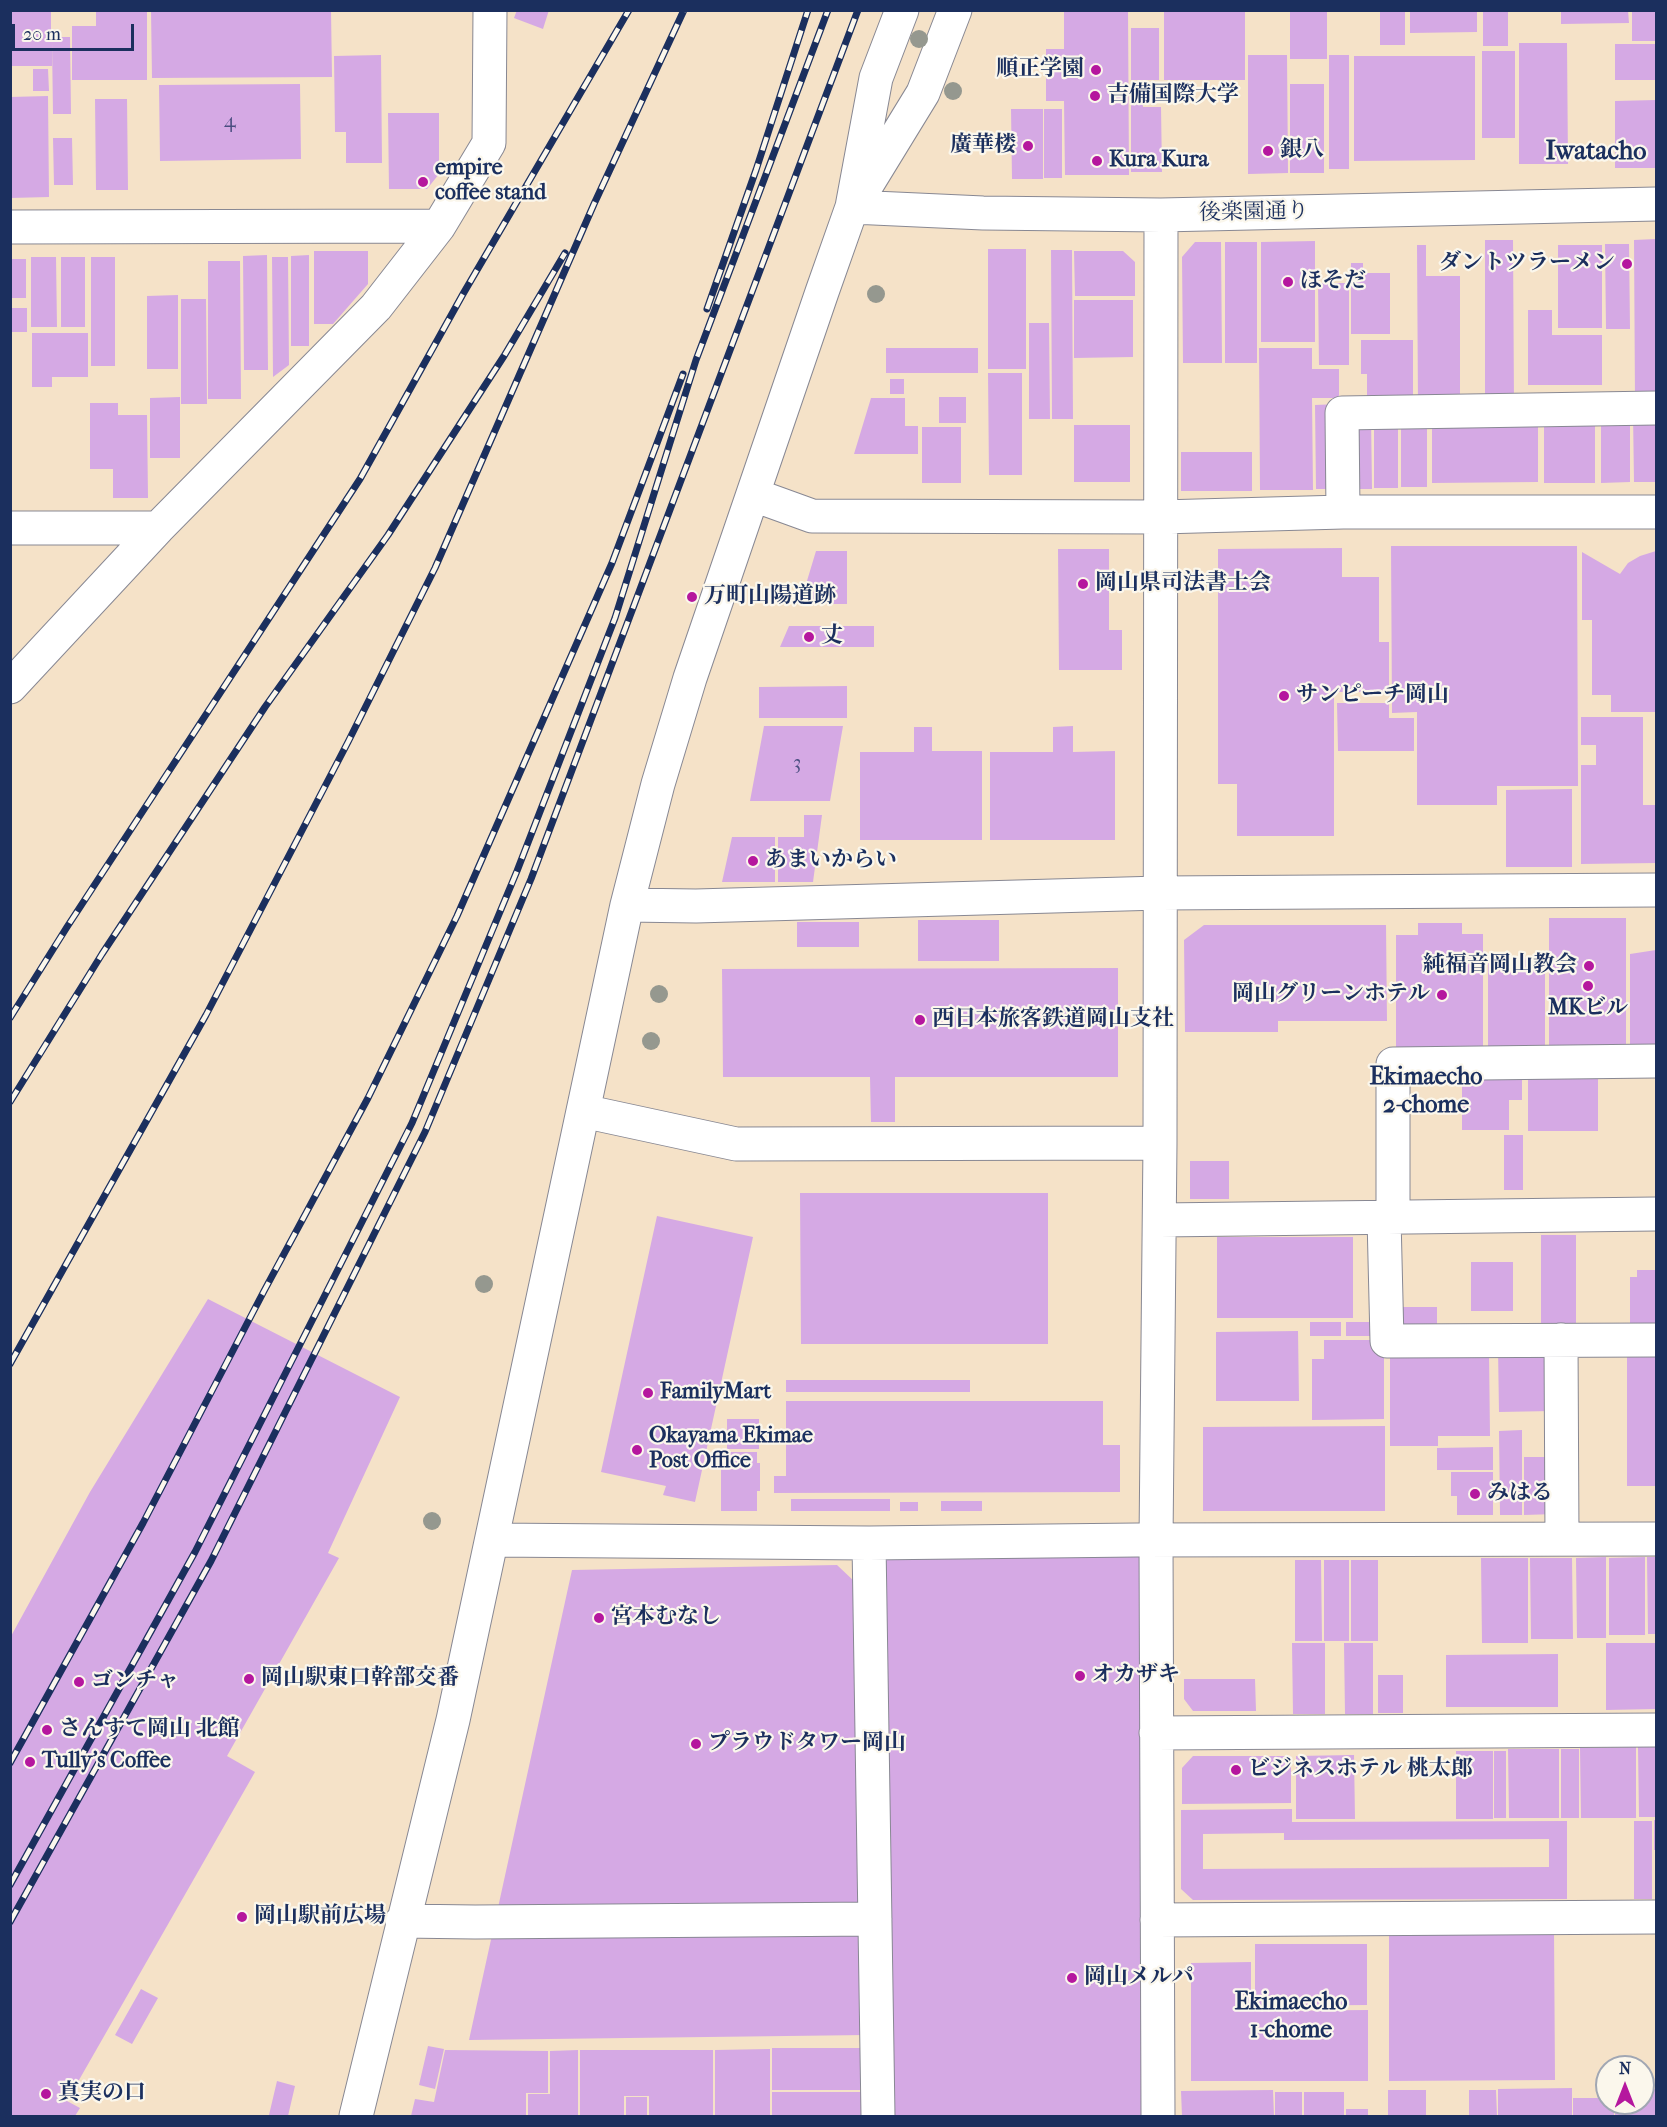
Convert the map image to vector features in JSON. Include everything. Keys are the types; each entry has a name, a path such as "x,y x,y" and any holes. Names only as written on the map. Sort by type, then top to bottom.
{"street":[{"path":"10,687 158,528 376,307 439,226 489,142 490,10"},
{"path":"356,2116 453,1720 627,905 658,784 680,710 852,207 876,78 902,10"},
{"path":"852,207 923,93 955,10"},
{"name":"後楽園通り","path":"852,207 983,213 1161,215 1656,204"},
{"path":"1158,2116 1156,1540 1160,1220 1161,215"},
{"path":"10,227 439,226"},
{"path":"1342,512 1342,412 1656,408"},
{"path":"754,495 812,516 1161,517 1342,512 1656,512"},
{"path":"10,528 158,528"},
{"path":"627,905 696,906 1160,893 1656,890"},
{"path":"1656,1061 1393,1064 1387,1341 1656,1340"},
{"path":"583,1111 736,1144 1160,1143"},
{"path":"1160,1220 1656,1214"},
{"path":"1561,1340 1562,1539"},
{"path":"492,1540 869,1543 1656,1539"},
{"path":"869,1543 878,2116"},
{"path":"1156,1733 1656,1731"},
{"path":"1157,1920 1656,1917"},
{"path":"402,1921 875,1919"}],"building":[{"path":"10,10 51,10 51,37 70,37 71,114 53,114 52,42 52,66 10,66"},
{"path":"96,10 147,10 147,80 72,80 72,26 96,26"},
{"path":"151,10 331,10 332,77 152,78"},
{"path":"517,10 549,10 543,29 514,18"},
{"path":"1064,10 1128,10 1129,175 1065,175 1064,101 1046,101 1046,49 1064,49"},
{"path":"1164,10 1245,10 1245,80 1164,80"},
{"path":"1290,10 1327,10 1327,59 1290,59"},
{"path":"1380,10 1405,10 1405,45 1380,45"},
{"path":"1410,10 1477,10 1477,32 1410,33"},
{"path":"1483,10 1508,10 1508,46 1483,46"},
{"path":"1561,10 1628,10 1629,23 1561,24"},
{"path":"1632,10 1656,10 1656,41 1632,41"},
{"path":"1131,28 1159,28 1159,80 1131,80"},
{"path":"1519,43 1567,43 1568,164 1519,164"},
{"path":"1615,44 1656,44 1656,80 1615,80"},
{"path":"1482,51 1515,51 1515,138 1482,138"},
{"path":"381,55 382,163 346,163 346,132 335,132 334,56"},
{"path":"1248,55 1287,55 1288,173 1248,174"},
{"path":"1329,55 1349,55 1349,169 1329,169"},
{"path":"1354,56 1475,56 1475,160 1354,161"},
{"path":"33,69 48,69 49,91 33,91"},
{"path":"300,84 301,159 160,161 159,85"},
{"path":"1290,84 1324,84 1324,173 1290,173"},
{"path":"1131,89 1143,89 1143,107 1161,107 1162,172 1131,172"},
{"path":"48,96 49,197 10,198 10,97"},
{"path":"95,99 127,99 128,190 96,190"},
{"path":"1656,100 1656,168 1615,168 1615,101"},
{"path":"1011,109 1043,109 1043,179 1012,179"},
{"path":"1044,109 1062,109 1062,178 1044,178"},
{"path":"388,113 439,113 439,174 427,189 389,189"},
{"path":"53,138 72,138 73,185 54,185"},
{"path":"1656,239 1656,400 1635,400 1634,240"},
{"path":"1485,240 1513,240 1514,404 1485,404"},
{"path":"1315,241 1315,342 1261,342 1261,242"},
{"path":"1195,242 1221,242 1222,363 1183,363 1182,257"},
{"path":"1225,242 1257,242 1257,363 1225,363"},
{"path":"1605,244 1629,244 1630,329 1606,329"},
{"path":"1417,245 1426,245 1426,276 1460,276 1460,406 1418,406"},
{"path":"1558,245 1602,245 1602,328 1558,328"},
{"path":"988,249 1026,249 1026,369 988,369"},
{"path":"1051,250 1072,250 1073,419 1052,419"},
{"path":"314,251 368,251 368,284 333,324 314,324"},
{"path":"1074,251 1123,251 1135,262 1135,296 1075,296"},
{"path":"267,255 268,370 244,370 243,256"},
{"path":"309,255 309,346 291,346 291,256"},
{"path":"31,257 56,257 57,327 31,327"},
{"path":"61,257 85,257 85,327 61,327"},
{"path":"91,257 115,257 115,366 91,366"},
{"path":"272,257 288,257 289,365 273,377"},
{"path":"10,259 26,259 26,298 10,298"},
{"path":"208,261 240,261 241,399 208,399"},
{"path":"1351,263 1363,263 1363,273 1390,273 1390,334 1351,334"},
{"path":"1318,283 1349,283 1349,365 1319,365"},
{"path":"178,295 178,369 147,369 147,296"},
{"path":"181,299 206,299 207,404 181,404"},
{"path":"1074,300 1133,300 1133,357 1074,358"},
{"path":"10,308 27,308 27,332 10,332"},
{"path":"1528,310 1552,310 1552,335 1602,335 1602,385 1528,385"},
{"path":"1029,323 1049,323 1050,419 1029,419"},
{"path":"32,333 88,333 88,377 52,377 52,387 32,387"},
{"path":"1361,340 1413,340 1413,404 1367,404 1367,374 1361,374"},
{"path":"886,348 978,348 978,373 886,373"},
{"path":"1259,348 1312,348 1312,369 1339,369 1339,398 1312,398 1313,490 1260,490"},
{"path":"988,373 1022,373 1022,475 989,475"},
{"path":"890,379 904,379 904,394 890,394"},
{"path":"180,397 180,458 150,458 150,398"},
{"path":"939,397 966,397 966,423 939,423"},
{"path":"871,398 905,398 905,426 918,426 918,454 854,454"},
{"path":"90,403 118,403 118,415 147,415 148,498 113,498 113,469 90,469"},
{"path":"1339,404 1339,489 1316,489 1315,405"},
{"path":"1633,413 1656,413 1656,482 1634,482"},
{"path":"1544,415 1595,415 1595,483 1544,483"},
{"path":"1601,415 1630,415 1630,482 1601,483"},
{"path":"1345,416 1371,416 1372,489 1345,489"},
{"path":"1374,416 1398,416 1398,488 1374,488"},
{"path":"1401,417 1427,417 1427,487 1401,487"},
{"path":"1432,417 1538,417 1538,482 1432,483"},
{"path":"1074,425 1130,425 1130,482 1074,482"},
{"path":"922,427 961,427 961,483 922,483"},
{"path":"1181,452 1252,452 1252,491 1181,491"},
{"path":"1391,546 1577,546 1578,786 1497,786 1497,805 1417,805 1417,712 1392,713"},
{"path":"1342,548 1342,577 1379,577 1379,642 1389,642 1389,692 1334,692 1334,836 1237,836 1237,784 1218,784 1218,549"},
{"path":"1058,549 1109,549 1109,630 1122,630 1122,670 1059,670"},
{"path":"816,551 847,551 847,604 800,604"},
{"path":"1656,551 1656,712 1611,712 1611,695 1592,695 1592,620 1582,620 1582,552 1620,574 1628,563"},
{"path":"789,626 874,626 874,647 780,647"},
{"path":"847,686 847,718 759,718 759,687"},
{"path":"1337,703 1389,703 1389,718 1414,718 1414,751 1338,751"},
{"path":"1581,717 1643,717 1643,805 1656,805 1656,863 1581,864 1581,765 1596,765 1596,745 1581,745"},
{"path":"764,726 843,726 830,801 750,801"},
{"path":"1073,726 1073,752 1115,751 1115,840 990,840 990,752 1053,752 1053,727"},
{"path":"914,727 932,727 932,751 982,751 982,840 860,840 860,752 914,752"},
{"path":"1572,789 1572,867 1506,867 1506,790"},
{"path":"804,815 822,815 813,882 778,882 778,837 804,837"},
{"path":"732,837 775,837 775,882 722,882"},
{"name":"MKビル","path":"1549,918 1626,918 1626,1054 1549,1054"},
{"path":"918,920 999,920 999,961 918,961"},
{"path":"797,922 859,922 859,947 797,947"},
{"path":"1418,923 1462,923 1462,934 1483,934 1483,1054 1396,1054 1396,935 1418,935"},
{"path":"1204,925 1386,925 1387,1021 1278,1021 1278,1032 1185,1032 1184,940"},
{"path":"1656,950 1656,1052 1630,1052 1630,954"},
{"path":"1517,957 1545,962 1545,1054 1488,1054 1488,962"},
{"path":"1118,968 1118,1077 895,1077 895,1122 871,1122 870,1077 723,1077 722,969"},
{"path":"1528,1067 1598,1067 1598,1131 1528,1131"},
{"path":"1462,1068 1522,1068 1522,1100 1509,1100 1509,1130 1462,1130"},
{"path":"1504,1135 1523,1135 1523,1190 1504,1190"},
{"path":"1190,1161 1229,1161 1229,1199 1190,1199"},
{"path":"800,1193 1048,1193 1048,1344 801,1344"},
{"path":"657,1216 753,1237 695,1502 663,1495 666,1486 601,1472"},
{"path":"1541,1235 1576,1235 1576,1327 1541,1327"},
{"path":"1217,1237 1353,1237 1353,1318 1217,1318"},
{"path":"1471,1262 1513,1262 1513,1311 1471,1311"},
{"path":"1637,1270 1656,1270 1656,1333 1630,1333 1630,1277 1637,1277"},
{"path":"208,1299 400,1397 328,1553 339,1558 227,1756 255,1772 67,2101 80,2108 75,2116 10,2116 10,1638 90,1492"},
{"path":"1394,1307 1437,1307 1437,1337 1394,1337"},
{"path":"1310,1322 1341,1322 1341,1336 1310,1336"},
{"path":"1346,1322 1380,1322 1380,1336 1346,1336"},
{"path":"1298,1331 1299,1401 1216,1401 1216,1332"},
{"path":"1324,1340 1384,1340 1384,1419 1312,1420 1312,1359 1324,1359"},
{"path":"1498,1348 1552,1348 1552,1411 1499,1412"},
{"path":"1390,1352 1489,1352 1490,1436 1438,1436 1438,1446 1390,1446"},
{"path":"1627,1355 1656,1355 1656,1486 1627,1486"},
{"path":"786,1380 970,1380 970,1392 786,1392"},
{"path":"786,1401 1103,1401 1103,1445 1120,1445 1120,1492 774,1493 774,1476 786,1476"},
{"path":"727,1419 759,1419 759,1449 727,1449"},
{"path":"1385,1426 1385,1511 1203,1511 1203,1427"},
{"path":"1522,1430 1522,1515 1500,1515 1499,1431"},
{"path":"1493,1447 1493,1470 1437,1470 1437,1448"},
{"path":"721,1452 757,1452 757,1463 760,1463 760,1491 757,1491 757,1511 721,1511"},
{"path":"1524,1457 1556,1457 1556,1514 1524,1515"},
{"path":"1451,1472 1493,1472 1493,1515 1457,1515 1457,1496 1451,1496"},
{"path":"791,1499 890,1499 890,1511 791,1511"},
{"path":"941,1501 982,1501 982,1511 941,1511"},
{"path":"900,1502 918,1502 918,1511 900,1511"},
{"path":"1144,1555 1151,2116 890,2116 883,1558"},
{"path":"1606,1557 1606,1638 1577,1638 1576,1558"},
{"path":"1645,1557 1645,1635 1609,1635 1609,1558"},
{"path":"1647,1557 1656,1557 1656,1634 1648,1634"},
{"path":"1481,1558 1528,1558 1528,1643 1482,1643"},
{"path":"1530,1558 1572,1558 1573,1639 1531,1639"},
{"path":"1295,1560 1321,1560 1322,1641 1295,1641"},
{"path":"1324,1560 1349,1560 1349,1641 1324,1641"},
{"path":"1351,1560 1378,1560 1378,1641 1351,1641"},
{"name":"プラウドタワー岡山","path":"837,1565 855,1582 866,2035 469,2040 572,1570"},
{"path":"1292,1643 1325,1643 1325,1714 1293,1714"},
{"path":"1344,1643 1373,1643 1373,1714 1345,1714"},
{"path":"1606,1643 1656,1643 1656,1709 1606,1710"},
{"path":"1558,1654 1558,1707 1446,1707 1446,1655"},
{"path":"1378,1675 1403,1675 1403,1713 1378,1713"},
{"path":"1184,1679 1255,1679 1256,1711 1193,1711 1184,1699"},
{"path":"1636,1747 1636,1818 1581,1818 1580,1748"},
{"path":"1638,1747 1656,1747 1656,1817 1639,1817"},
{"path":"1508,1749 1559,1749 1559,1818 1509,1818"},
{"path":"1561,1749 1579,1749 1579,1818 1561,1818"},
{"path":"1456,1751 1493,1751 1493,1819 1456,1819"},
{"path":"1494,1751 1506,1751 1506,1818 1494,1818"},
{"path":"1354,1755 1355,1819 1296,1819 1296,1756"},
{"path":"1193,1756 1291,1756 1291,1803 1182,1804 1182,1768"},
{"path":"1292,1809 1292,1822 1567,1821 1567,1899 1193,1900 1181,1889 1181,1810","holes":["1284,1833 1284,1840 1549,1839 1549,1867 1203,1869 1203,1834"]},
{"path":"1654,1820 1656,1820 1656,1850 1654,1850"},
{"path":"1634,1821 1652,1821 1652,1899 1634,1899"},
{"path":"1554,1930 1555,2080 1389,2081 1389,1931"},
{"path":"1255,1944 1367,1944 1367,2005 1255,2006"},
{"path":"1251,1962 1251,2011 1368,2010 1368,2081 1191,2081 1191,1963"},
{"path":"141,1989 158,1998 132,2044 115,2035"},
{"path":"428,2046 444,2049 435,2089 419,2085"},
{"path":"772,2048 860,2048 860,2090 772,2090"},
{"path":"770,2049 770,2116 715,2116 715,2050"},
{"path":"445,2050 548,2051 548,2093 526,2093 526,2116 411,2116 415,2099 434,2102"},
{"path":"578,2050 578,2116 528,2116 528,2094 550,2094 550,2051"},
{"path":"580,2050 713,2050 713,2116 649,2116 649,2096 624,2096 624,2116 580,2116"},
{"path":"277,2081 295,2086 288,2116 269,2115"},
{"path":"1572,2088 1572,2116 1498,2116 1498,2089"},
{"path":"1656,2089 1656,2116 1615,2116 1655,2115"},
{"path":"1273,2090 1274,2116 1182,2116 1181,2091"},
{"path":"1388,2090 1426,2090 1426,2116 1388,2116"},
{"path":"1469,2090 1496,2090 1497,2116 1469,2116"},
{"path":"772,2092 861,2092 861,2116 772,2116"},
{"path":"1275,2092 1302,2092 1302,2116 1275,2116"},
{"path":"1304,2092 1344,2092 1344,2116 1304,2116"},
{"path":"626,2097 647,2097 647,2116 626,2116"},
{"path":"1573,2098 1595,2098 1595,2115 1614,2115 1614,2116 1573,2116"},
{"path":"1346,2109 1368,2109 1368,2116 1346,2116"}],"railway":[{"path":"10,1018 360,479 463,294 629,10"},
{"path":"10,1364 206,1015 348,742 435,568 594,204 684,10"},
{"path":"707,309 756,170 808,10"},
{"path":"10,1885 195,1552 412,1123 517,871 615,618 696,360 828,10"},
{"path":"10,1922 211,1561 425,1132 531,879 858,10"},
{"path":"10,1102 102,954 265,707 388,535 504,356 565,253"},
{"path":"10,1763 143,1523 368,1098 457,916 612,563 683,374"}],"place":[{"name":"順正学園","path":"1096,70"},
{"name":"吉備国際大学","path":"1095,96"},
{"name":"廣華楼","path":"1028,146"},
{"name":"銀八","path":"1268,151"},
{"name":"Kura Kura","path":"1097,161"},
{"name":"empire coffee stand","path":"423,182"},
{"name":"ダントツラーメン","path":"1627,264"},
{"name":"ほそだ","path":"1288,282"},
{"name":"岡山県司法書士会","path":"1083,584"},
{"name":"万町山陽道跡","path":"692,597"},
{"name":"丈","path":"809,637"},
{"name":"サンピーチ岡山","path":"1284,696"},
{"name":"あまいからい","path":"753,861"},
{"name":"純福音岡山教会","path":"1589,966"},
{"name":"MKビル","path":"1588,986"},
{"name":"岡山グリーンホテル","path":"1442,995"},
{"name":"西日本旅客鉄道岡山支社","path":"920,1020"},
{"name":"FamilyMart","path":"648,1393"},
{"name":"Okayama Ekimae Post Office","path":"637,1450"},
{"name":"みはる","path":"1475,1494"},
{"name":"宮本むなし","path":"599,1618"},
{"name":"オカザキ","path":"1080,1676"},
{"name":"岡山駅東口幹部交番","path":"249,1679"},
{"name":"ゴンチャ","path":"79,1682"},
{"name":"さんすて岡山 北館","path":"47,1730"},
{"name":"プラウドタワー岡山","path":"696,1744"},
{"name":"Tully's Coffee","path":"30,1762"},
{"name":"ビジネスホテル 桃太郎","path":"1236,1770"},
{"name":"岡山駅前広場","path":"242,1917"},
{"name":"岡山メルパ","path":"1072,1978"},
{"name":"真実の口","path":"46,2094"}],"district":[{"name":"Iwatacho","path":"1596,153"},
{"name":"Ekimaecho 2-chome","path":"1426,1092"},
{"name":"Ekimaecho 1-chome","path":"1291,2017"}]}
